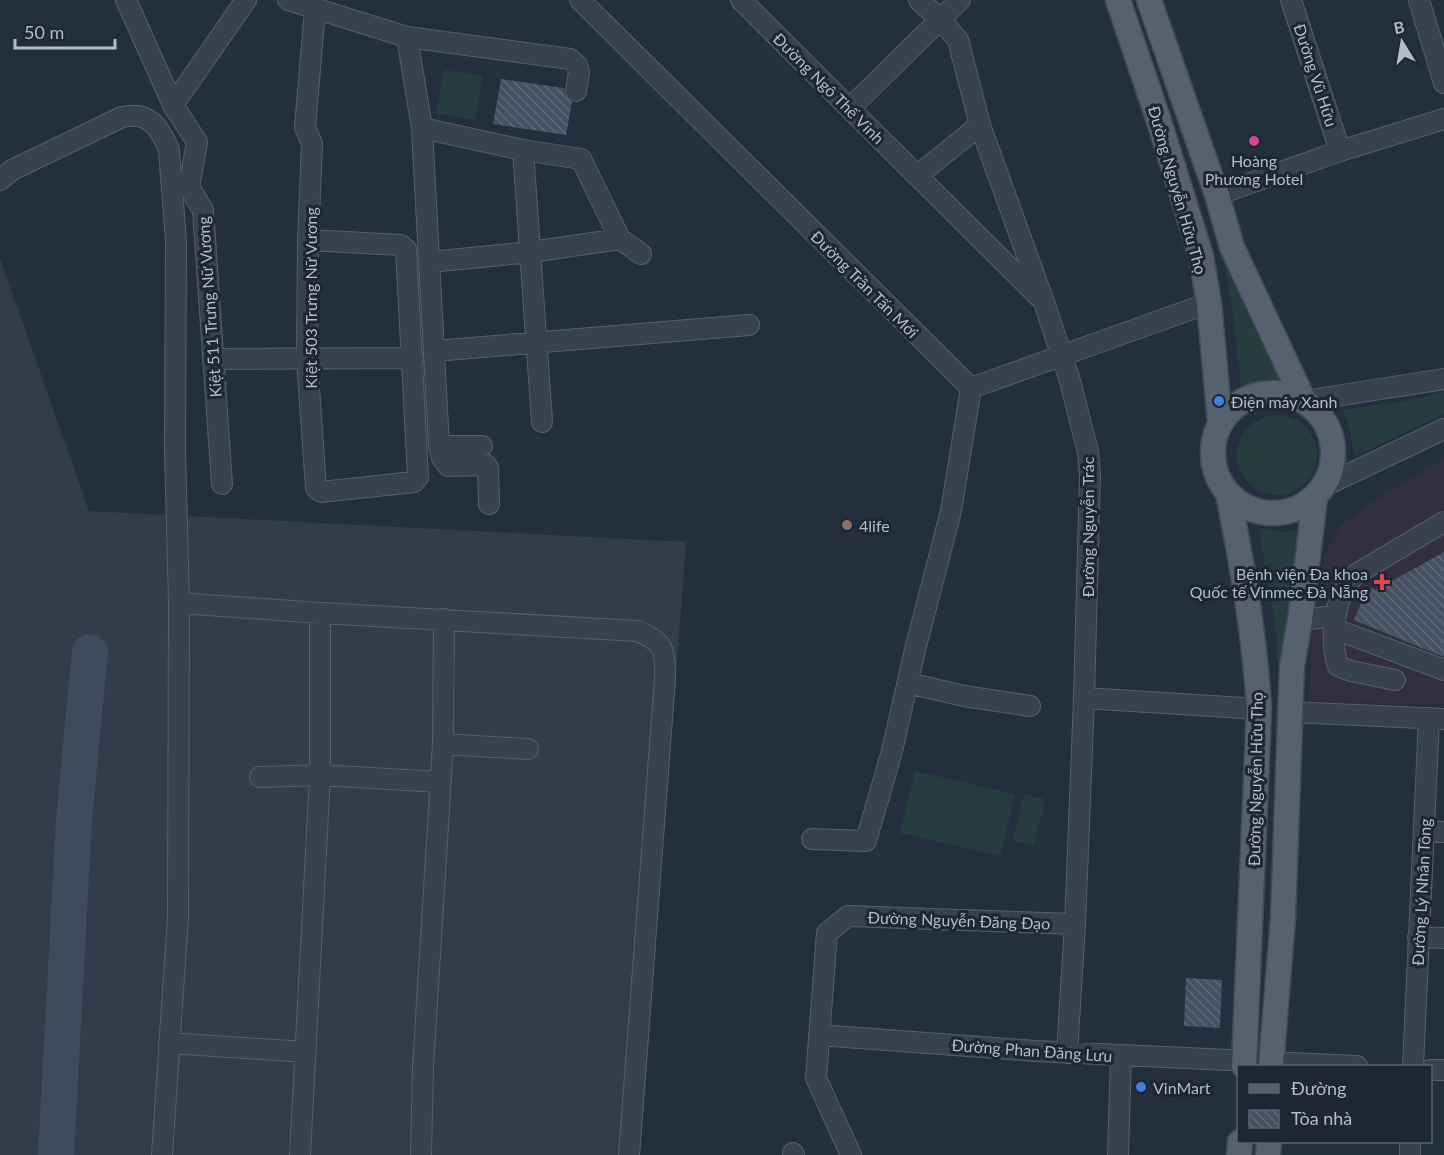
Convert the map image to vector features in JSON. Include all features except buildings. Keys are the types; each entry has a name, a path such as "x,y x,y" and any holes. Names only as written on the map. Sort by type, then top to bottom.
{"main road":[{"name":"Đường Nguyễn Hữu Thọ","path":"1118,0 1201,256 1209,303 1220,422"},
{"name":"Đường Nguyễn Hữu Thọ","path":"1149,0 1217,195 1232,247 1250,290 1304,400"},
{"path":"1270,393 1289,395 1304,400 1322,417 1331,436 1334,456 1329,477 1320,492 1302,507 1283,513 1263,513 1244,507 1228,494 1217,478 1212,459 1214,439 1220,422 1235,406 1252,397 1270,393"},
{"name":"Đường Nguyễn Hữu Thọ","path":"1271,1064 1283,918 1292,666 1320,492"},
{"name":"Đường Nguyễn Hữu Thọ","path":"1228,494 1247,590 1257,666 1259,709 1245,1064"}],"street":[{"name":"Kiệt 511 Trưng Nữ Vương","path":"126,0 173,105 197,142 189,187 203,210 222,484"},
{"path":"288,0 407,37 570,59 578,64 576,91"},
{"name":"Đường Trần Tấn Mới","path":"580,0 971,388"},
{"name":"Đường Ngô Thế Vinh","path":"741,0 1044,302"},
{"name":"Đường Nguyễn Trác","path":"919,0 958,40 981,125 1044,302 1081,420 1088,452 1090,475 1084,698 1075,924 1067,1053"},
{"path":"849,108 960,0"},
{"name":"Đường Vũ Hữu","path":"1291,0 1340,151"},
{"path":"1419,0 1444,83"},
{"path":"173,105 241,2"},
{"name":"Kiệt 503 Trưng Nữ Vương","path":"315,9 305,127 312,144 308,240 308,360 315,488 318,491 414,482 418,477 413,358"},
{"path":"407,37 422,128 439,446 442,458 448,466 486,465 489,504"},
{"path":"0,180 12,170 135,114 154,123 165,139 169,150 176,241 175,439 179,603 178,916 162,1155"},
{"path":"1217,195 1340,151 1444,119"},
{"path":"918,175 981,125"},
{"path":"422,128 523,150 580,159 620,239 641,254"},
{"path":"523,150 542,422"},
{"path":"430,262 531,252 620,239"},
{"path":"213,359 413,358 406,249 401,245 308,240"},
{"path":"812,839 866,841 892,751 951,511 971,388 1209,303"},
{"path":"434,351 749,325"},
{"path":"1304,400 1444,379"},
{"path":"1320,492 1444,429"},
{"path":"439,446 482,446"},
{"path":"1395,680 1350,671 1338,666 1335,657 1335,622 1344,588 1356,574 1444,522"},
{"path":"179,603 638,631 650,637 662,648 665,666 663,705 629,1155"},
{"path":"300,1155 320,776 320,613"},
{"path":"420,1155 423,1055 443,744 444,619"},
{"path":"1300,620 1335,622 1444,670"},
{"path":"908,683 964,696 1030,706"},
{"path":"1084,698 1259,709"},
{"path":"1290,712 1436,719"},
{"name":"Đường Lý Nhân Tông","path":"1413,1065 1424,831 1436,719"},
{"path":"443,744 528,749"},
{"path":"260,777 320,776 440,782"},
{"path":"1424,831 1444,832"},
{"name":"Đường Nguyễn Đăng Đạo","path":"851,1155 816,1078 827,933 848,916 1075,924"},
{"path":"1418,937 1444,938"},
{"name":"Đường Phan Đăng Lưu","path":"819,1035 1245,1064 1314,1065"},
{"path":"169,1043 306,1052"},
{"path":"1118,1155 1121,1056"}],"shaded area":[{"path":"0,258 89,511 686,542 640,1155 0,1155"},
{"name":"Bệnh viện Đa khoa Quốc tế Vinmec Đà Nẵng","path":"1444,459 1444,704 1308,702 1314,610 1325,555 1341,525 1383,495"}],"green space":[{"path":"444,70 483,76 475,120 436,114"},
{"path":"1228,254 1289,382 1261,386 1242,395 1237,342 1222,256"},
{"path":"1444,392 1444,414 1356,456 1354,454 1350,430 1343,410"},
{"path":"1277,415 1292,418 1305,427 1314,440 1317,455 1314,470 1305,483 1292,492 1277,495 1262,492 1249,483 1240,470 1237,455 1240,440 1249,427 1262,418"},
{"path":"1259,529 1281,532 1302,530 1303,532 1290,596 1285,662 1277,662 1277,639"},
{"path":"915,771 1015,794 1000,856 900,833"},
{"path":"1024,794 1045,799 1034,846 1013,841"}],"taxiway":[{"path":"56,1155 74,819 90,652"}],"place":[{"name":"Hoàng Phương Hotel","path":"1254,141"},
{"name":"Điện máy Xanh","path":"1219,401"},
{"name":"4life","path":"847,525"},
{"name":"Bệnh viện Đa khoa Quốc tế Vinmec Đà Nẵng","path":"1382,582"},
{"name":"VinMart","path":"1141,1087"}]}
